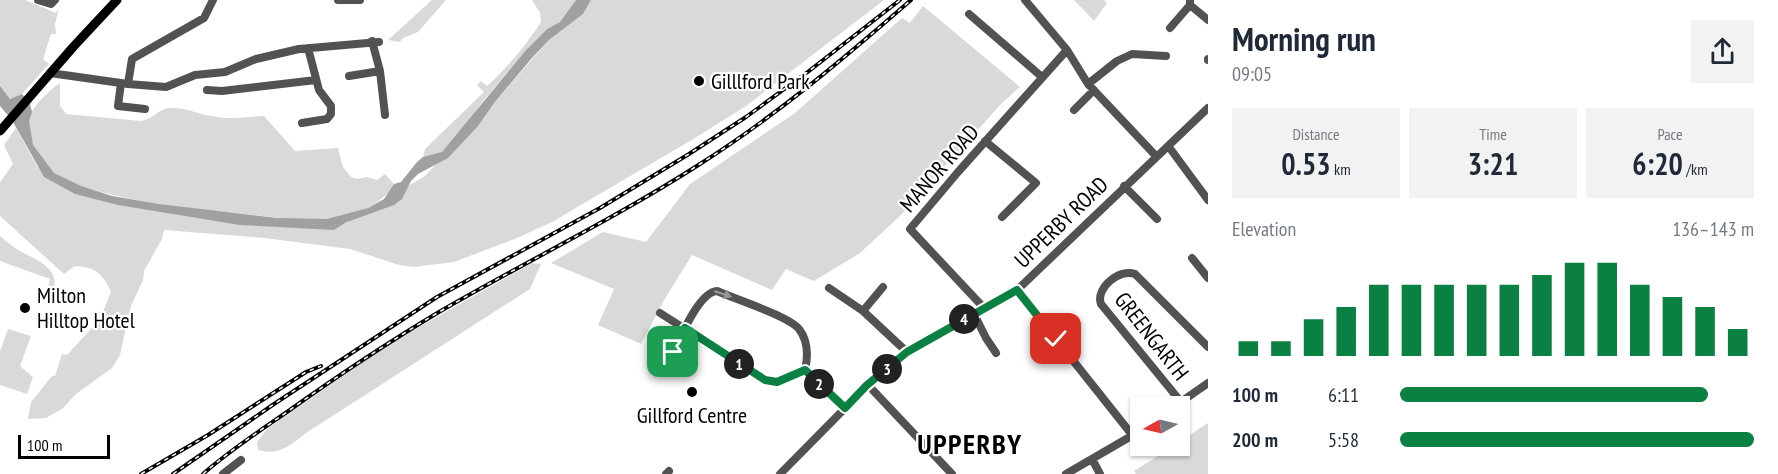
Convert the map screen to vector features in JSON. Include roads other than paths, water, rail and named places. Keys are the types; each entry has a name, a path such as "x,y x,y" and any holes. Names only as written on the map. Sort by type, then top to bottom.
{"main road":[{"path":"0,131 112,1"}],"street":[{"path":"38,0 51,4 55,0"},
{"path":"145,109 118,106 132,59 204,18 213,0"},
{"path":"338,0 360,0"},
{"path":"1025,0 1067,50 1088,84 1156,156"},
{"path":"1170,28 1190,3 1208,20"},
{"path":"969,14 1042,77"},
{"path":"50,73 124,84 166,87 195,75 225,72 256,59 308,48 375,42 385,115"},
{"path":"302,123 327,119 331,114 331,106 319,90 308,48"},
{"name":"MANOR ROAD","path":"984,308 910,229 1067,50"},
{"path":"1088,84 1117,61 1132,54 1166,56"},
{"path":"349,76 380,71"},
{"path":"207,90 222,92 316,80"},
{"path":"1074,110 1094,90"},
{"name":"UPPERBY ROAD","path":"780,474 867,385 907,352 1017,290 1208,108"},
{"path":"985,141 1036,183 1002,217"},
{"path":"1169,147 1208,200"},
{"path":"1124,186 1157,219"},
{"path":"1192,258 1208,278"},
{"name":"GREENGARTH","path":"1172,396 1101,304 1100,292 1120,273 1136,274 1208,347"},
{"path":"863,311 883,286"},
{"path":"829,288 863,311 907,352"},
{"path":"1017,290 1130,426"},
{"path":"673,352 702,300 711,291 717,291 788,321 799,329 807,348 805,370"},
{"path":"660,313 765,380 777,382 805,370"},
{"path":"974,314 996,353"},
{"path":"805,370 845,408"},
{"path":"1189,396 1208,383"},
{"path":"867,385 952,474"},
{"path":"1066,474 1130,438"},
{"path":"1092,459 1100,474"},
{"path":"224,473 241,460"}],"railway":[{"path":"173,474 274,404 437,297 600,208 746,117 900,0"},
{"path":"203,474 255,434 400,336 636,203 728,145 808,86 911,0"},
{"path":"141,474 208,435 306,372 321,366"}],"place":[{"name":"Gilllford Park","path":"699,81"},
{"name":"Milton Hilltop Hotel","path":"25,308"},
{"name":"Gillford Centre","path":"692,392"}],"district":[{"name":"UPPERBY","path":"970,443"}]}
